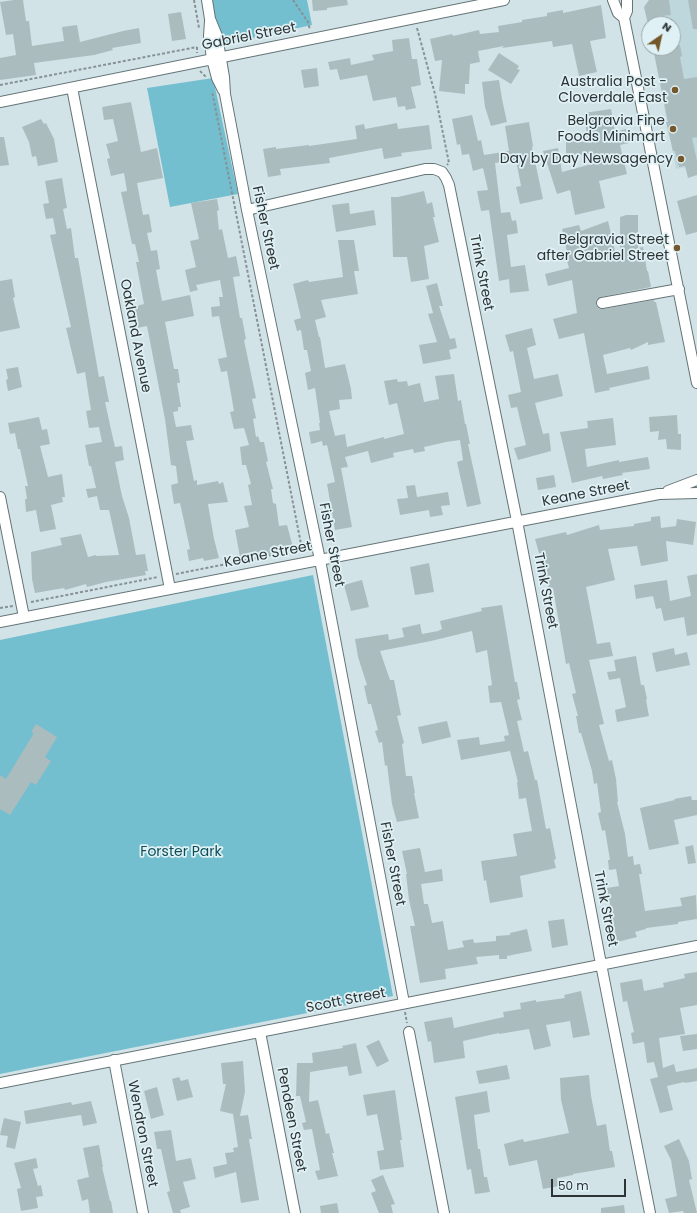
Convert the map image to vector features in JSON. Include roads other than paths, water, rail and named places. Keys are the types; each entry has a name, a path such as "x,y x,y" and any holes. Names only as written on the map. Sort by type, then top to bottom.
{"street":[{"name":"Fisher Street","path":"206,0 210,19 208,36 216,58 217,78 225,94 247,210 320,560 404,1003"},
{"name":"Gabriel Street","path":"0,102 504,0"},
{"path":"613,0 618,13 624,18"},
{"path":"627,0 627,11 624,18 697,383"},
{"name":"Oakland Avenue","path":"72,88 170,589"},
{"name":"Trink Street","path":"247,210 425,169 434,169 442,172 449,185 517,521 650,1213"},
{"path":"602,303 679,289"},
{"name":"Keane Street","path":"659,494 697,480"},
{"name":"Keane Street","path":"0,622 659,494 697,493"},
{"path":"0,498 24,617"},
{"name":"Scott Street","path":"0,1083 697,946"},
{"name":"Pendeen Street","path":"260,1032 295,1213"},
{"path":"409,1032 444,1213"},
{"name":"Wendron Street","path":"114,1060 143,1213"}],"place":[{"name":"Australia Post - Cloverdale East","path":"675,90"},
{"name":"Belgravia Fine Foods Minimart","path":"673,129"},
{"name":"Day by Day Newsagency","path":"681,159"},
{"name":"Belgravia Street after Gabriel Street","path":"677,248"}],"park label":[{"name":"Forster Park","path":"181,852"}]}
